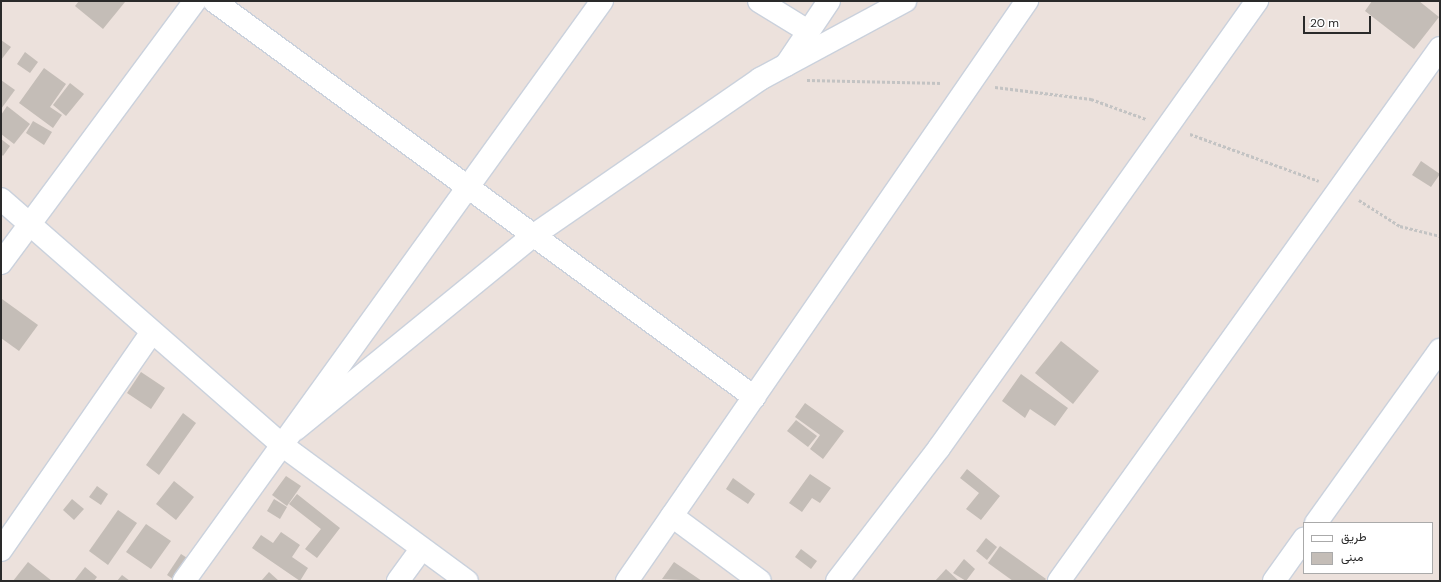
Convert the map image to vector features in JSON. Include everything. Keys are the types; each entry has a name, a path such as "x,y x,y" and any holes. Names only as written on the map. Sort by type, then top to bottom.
{"street":[{"path":"1,263 195,1"},
{"path":"214,1 754,397"},
{"path":"184,581 296,429 602,1"},
{"path":"759,1 808,31"},
{"path":"792,73 808,31 829,1"},
{"path":"296,429 534,235 760,79 792,73 905,1"},
{"path":"626,581 800,333 1027,1"},
{"path":"838,581 939,448 1257,1"},
{"path":"1059,581 1440,48"},
{"path":"1,199 283,446 421,549 467,581"},
{"path":"1,550 152,332"},
{"path":"1317,522 1440,350"},
{"path":"672,516 760,581"},
{"path":"1274,581 1303,540"},
{"path":"398,581 421,549"}],"path":[{"path":"792,73 969,84 1092,99 1340,188 1400,226 1440,236"}],"building":[{"path":"79,1 125,2 103,29 75,6"},
{"path":"1372,1 1419,1 1439,17 1414,49 1365,11"},
{"path":"1,40 11,47 1,60"},
{"path":"25,52 38,62 30,73 17,64"},
{"path":"44,68 66,84 50,107 62,115 53,128 19,103"},
{"path":"1,80 15,90 1,109"},
{"path":"70,83 84,94 66,116 53,105"},
{"path":"7,106 30,124 14,144 1,134 1,115"},
{"path":"33,121 52,132 44,145 26,133"},
{"path":"1,139 10,146 3,156 1,154"},
{"path":"1421,161 1440,174 1431,187 1412,175"},
{"path":"2,299 38,325 19,351 1,338"},
{"path":"1061,341 1099,371 1073,404 1035,373"},
{"path":"141,372 165,388 151,409 127,393"},
{"path":"1021,374 1068,408 1055,426 1030,409 1025,418 1002,401"},
{"path":"805,403 844,431 823,459 810,449 820,435 795,417"},
{"path":"183,413 196,423 159,475 146,465"},
{"path":"796,420 817,436 808,447 787,431"},
{"path":"967,469 1000,496 981,520 966,509 979,493 960,478"},
{"path":"810,474 831,488 820,503 812,498 802,512 789,503"},
{"path":"286,476 301,486 287,506 272,495"},
{"path":"733,478 755,494 748,504 726,489"},
{"path":"174,481 194,497 176,520 156,504"},
{"path":"97,486 108,494 101,505 89,497"},
{"path":"297,494 340,528 317,558 305,549 321,529 289,504"},
{"path":"72,499 84,509 74,520 63,510"},
{"path":"274,499 287,507 280,519 267,511"},
{"path":"118,510 137,523 108,565 89,551"},
{"path":"146,524 171,541 151,569 126,552"},
{"path":"281,532 300,545 292,557 308,568 300,581 252,548 261,535 273,543"},
{"path":"986,538 997,547 987,560 976,551"},
{"path":"1000,546 1046,579 1044,581 1013,581 988,563"},
{"path":"801,549 817,561 811,569 795,557"},
{"path":"181,554 192,561 176,581 167,575"},
{"path":"964,559 975,569 966,581 953,573"},
{"path":"28,562 52,581 13,581"},
{"path":"674,562 702,581 662,579"},
{"path":"85,567 97,577 94,581 74,581"},
{"path":"946,569 959,581 935,581"},
{"path":"269,572 279,581 261,581"},
{"path":"122,575 130,581 117,581"}]}
